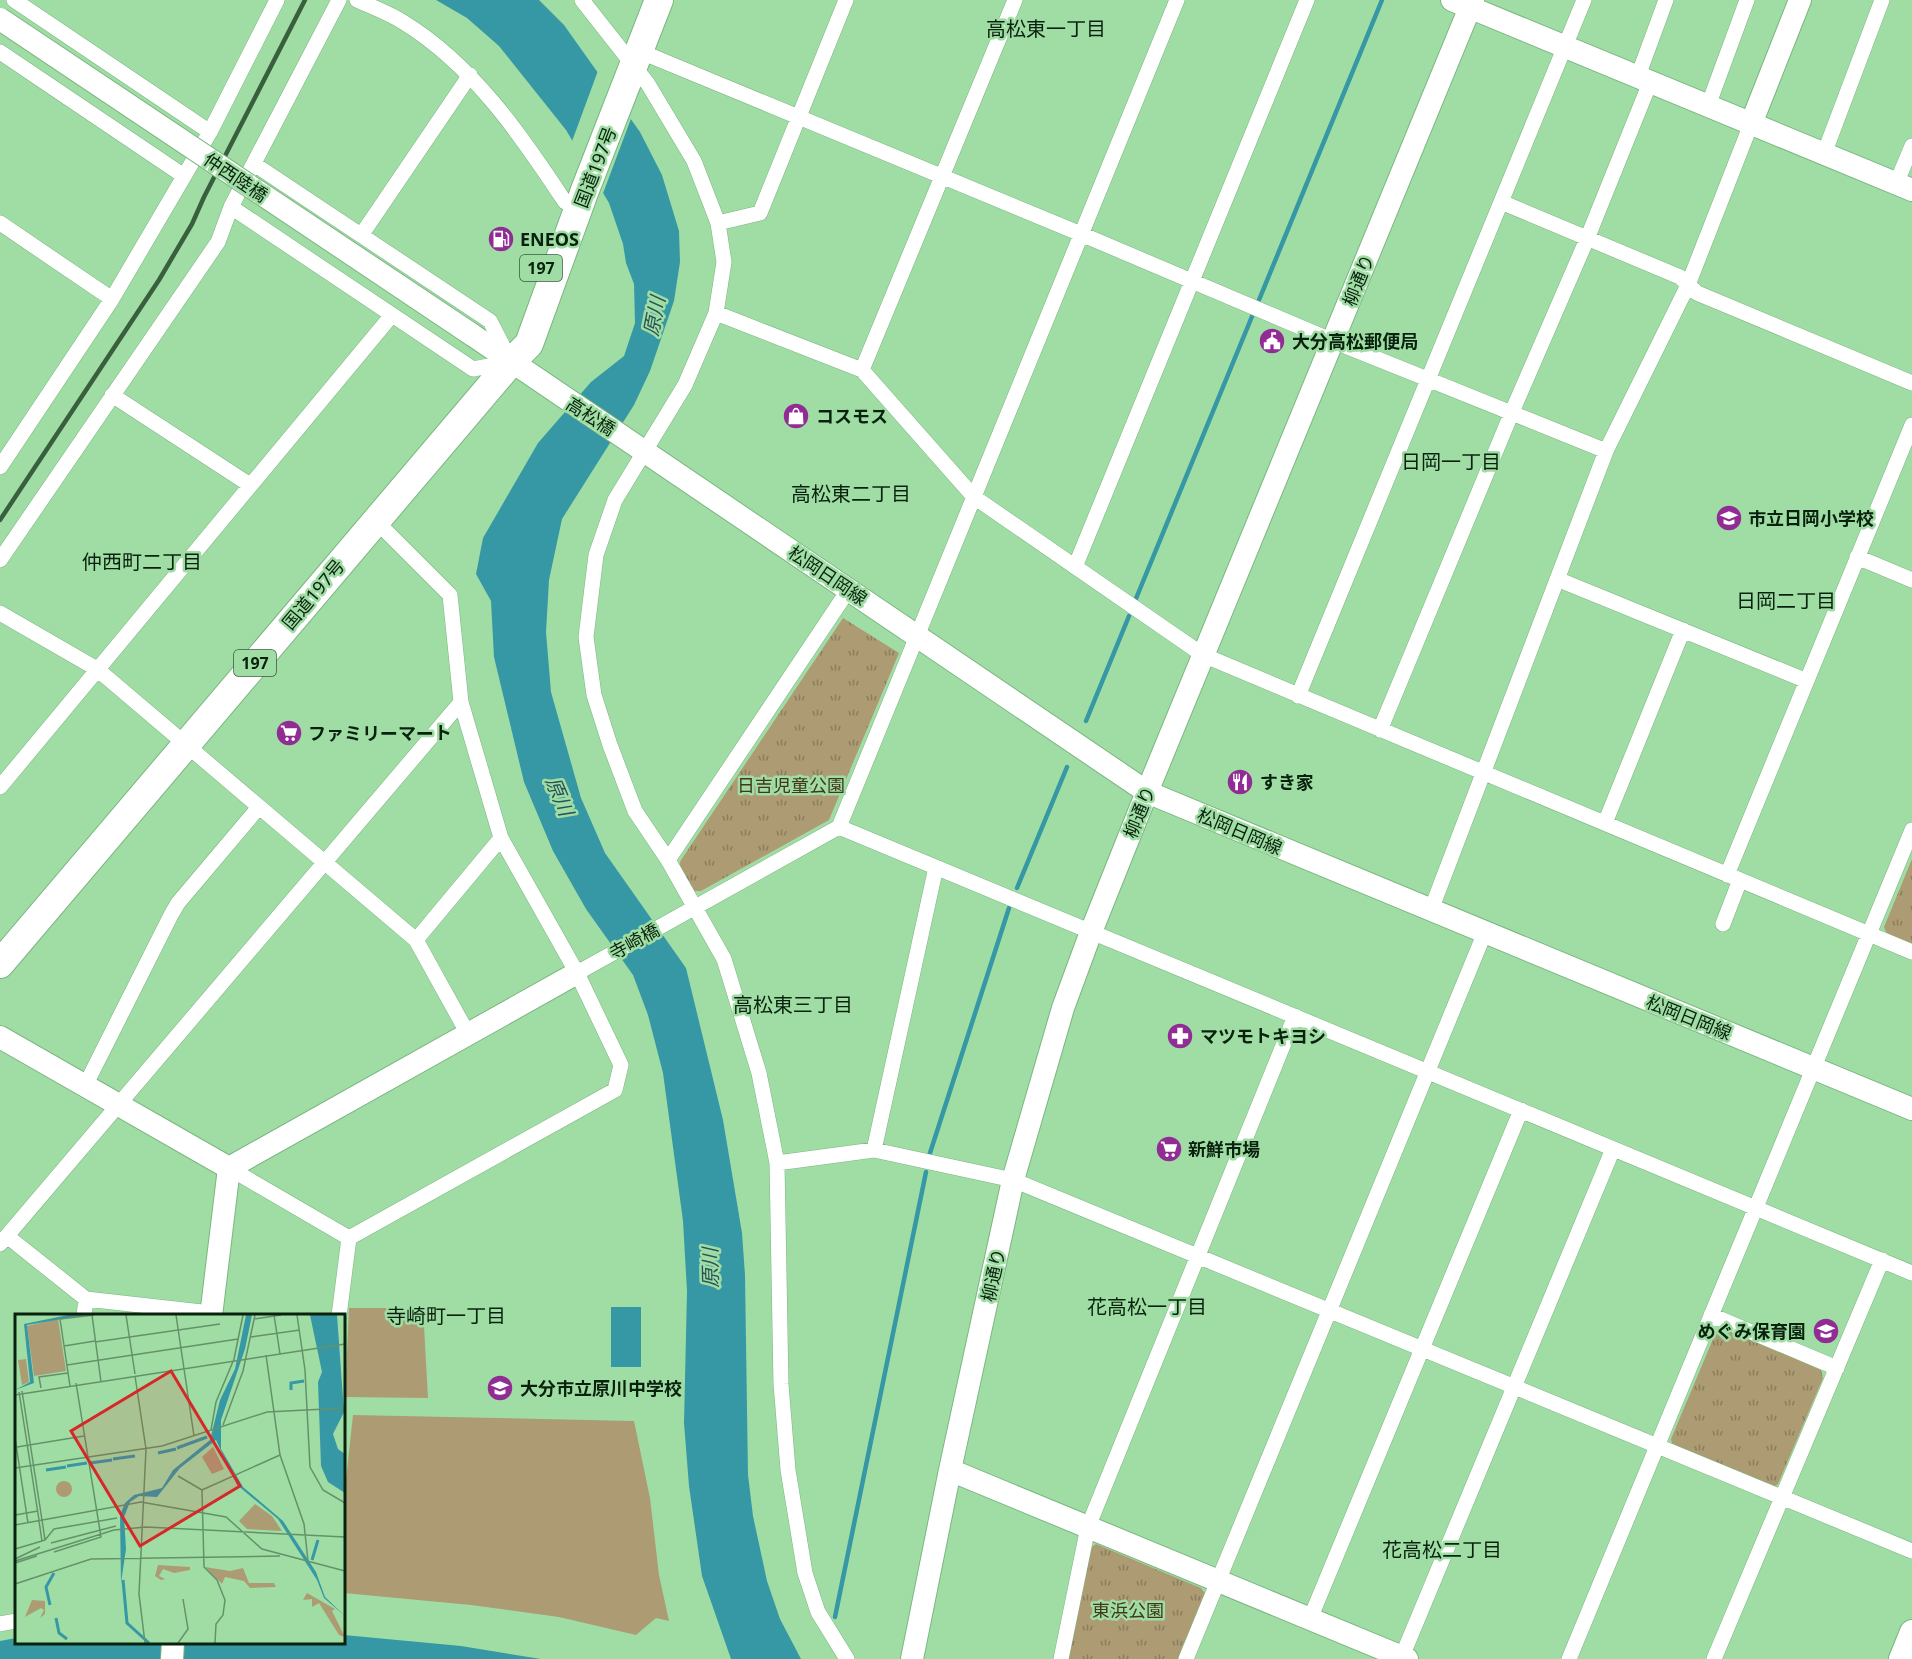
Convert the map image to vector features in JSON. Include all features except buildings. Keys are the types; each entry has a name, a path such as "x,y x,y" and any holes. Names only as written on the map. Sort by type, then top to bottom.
{"highway":[{"name":"国道197号","path":"628,64 643,0"},
{"name":"国道197号","path":"0,964 511,362 529,344 575,189 658,0"}],"main road":[{"path":"1901,1659 1912,1632"}],"street":[{"path":"14,0 210,132"},
{"path":"0,467 112,299 210,132 277,0"},
{"path":"0,560 218,242 231,207 339,0"},
{"path":"357,0 403,21 470,75 543,168 575,189"},
{"path":"582,0 628,64 648,84 694,160 718,223 724,262 716,313 686,385 636,446 596,555 586,637 594,695 635,811 668,860 724,959 759,1073 777,1163 781,1384 788,1470 805,1573 818,1612 847,1659"},
{"path":"718,223 760,213 846,0"},
{"path":"862,370 1015,0"},
{"path":"1177,0 839,827 1912,1273"},
{"path":"1075,567 1307,0"},
{"path":"1298,696 1584,0"},
{"path":"1380,730 1647,90 1641,68 1666,0"},
{"path":"1708,106 1747,0"},
{"path":"1431,910 1606,451 1688,285 1799,0"},
{"path":"1824,154 1882,0"},
{"path":"1465,2 1644,80 1904,187 1912,146"},
{"name":"柳通り","path":"912,1659 950,1470 1013,1180 1063,1008 1147,792 1333,341 1465,2"},
{"name":"仲西陸橋","path":"0,20 511,362"},
{"path":"0,52 184,176"},
{"path":"628,64 799,117 1333,341 1606,451"},
{"path":"362,234 470,75"},
{"path":"231,207 473,369 511,362 490,321 254,164"},
{"path":"1501,202 1680,278 1697,293 1912,383"},
{"path":"0,224 112,299"},
{"path":"716,313 862,370 974,498 1203,655 1912,952"},
{"path":"0,787 392,315"},
{"name":"高松橋","path":"511,362 636,446"},
{"path":"112,395 250,485"},
{"path":"1724,924 1734,877 1807,681 1912,424"},
{"name":"松岡日岡線","path":"636,446 1147,792 1912,1109"},
{"path":"349,1238 615,1090 621,1065 587,967 501,838 461,702 450,595 376,521"},
{"path":"1857,557 1912,580"},
{"path":"1557,579 1807,681"},
{"path":"668,860 849,589"},
{"path":"0,613 98,669 416,940 468,1034"},
{"path":"1605,824 1683,630"},
{"path":"229,1168 211,1314 86,1299 4,1240 461,702"},
{"path":"86,1086 175,909 260,807"},
{"name":"寺崎橋","path":"587,967 839,827"},
{"path":"1569,1659 1912,830"},
{"path":"416,940 501,838"},
{"path":"874,1150 936,867"},
{"path":"1186,1659 1485,932"},
{"path":"229,1168 587,967"},
{"path":"1061,1659 1088,1527 1295,1016"},
{"path":"0,1037 349,1238"},
{"path":"1311,1619 1521,1110"},
{"path":"950,1470 1403,1658 1613,1149"},
{"path":"777,1163 874,1150 1013,1180 1912,1551"},
{"path":"339,1314 349,1238"},
{"path":"1714,1659 1882,1260"},
{"path":"84,1314 86,1299"},
{"path":"1711,1315 1837,1368"},
{"path":"0,1624 15,1621"},
{"path":"171,1659 173,1644"}],"green space":[{"name":"日吉児童公園","path":"843,618 899,653 829,820 701,891 694,891 679,865 681,860"},
{"path":"1912,859 1912,944 1887,934 1884,927"},
{"path":"349,1308 423,1308 428,1398 345,1397"},
{"path":"1725,1328 1821,1370 1823,1378 1778,1484 1772,1488 1673,1448 1671,1439 1716,1332"},
{"path":"353,1415 634,1421 650,1498 659,1575 669,1621 656,1618 636,1635 559,1617 471,1605 345,1593 345,1489"},
{"name":"東浜公園","path":"1096,1544 1201,1588 1205,1593 1178,1659 1068,1659 1090,1548"}],"water":[{"name":"原川","path":"436,0 539,0 564,25 640,132 662,175 679,231 680,262 674,301 650,371 634,405 562,519 549,580 546,632 551,692 581,798 605,853 686,968 723,1120 742,1233 745,1275 748,1475 753,1516 767,1581 780,1619 801,1659 731,1659 702,1576 689,1486 684,1423 687,1291 683,1221 663,1073 648,1015 633,975 586,909 553,851 524,782 494,657 491,601 476,574 483,538 538,443 591,382 624,356 635,323 634,284 609,203 566,130 499,46 467,18"},
{"path":"611,1307 641,1307 641,1367 611,1367"},
{"path":"345,1635 461,1646 541,1659 0,1659 0,1641 15,1638 15,1644 345,1644"}],"pier":[{"path":"599,68 632,116 602,196 571,144"}],"waterway":[{"path":"1259,300 1382,0"},
{"path":"1135,601 1253,314"},
{"path":"1086,721 1129,616"},
{"path":"1017,888 1067,767"},
{"path":"930,1153 1009,908"},
{"path":"835,1617 926,1172"}],"railway":[{"path":"0,520 159,280 192,224 305,0"}],"place":[{"name":"ENEOS","path":"501,239"},
{"name":"大分高松郵便局","path":"1272,341"},
{"name":"コスモス","path":"796,416"},
{"name":"市立日岡小学校","path":"1729,518"},
{"name":"ファミリーマート","path":"289,733"},
{"name":"すき家","path":"1240,782"},
{"name":"マツモトキヨシ","path":"1180,1036"},
{"name":"新鮮市場","path":"1169,1149"},
{"name":"めぐみ保育園","path":"1826,1331"},
{"name":"大分市立原川中学校","path":"500,1388"}],"district":[{"name":"高松東一丁目","path":"1046,28"},
{"name":"日岡一丁目","path":"1451,461"},
{"name":"高松東二丁目","path":"851,493"},
{"name":"仲西町二丁目","path":"142,561"},
{"name":"日岡二丁目","path":"1786,600"},
{"name":"高松東三丁目","path":"793,1004"},
{"name":"花高松一丁目","path":"1147,1306"},
{"name":"寺崎町一丁目","path":"446,1315"},
{"name":"花高松二丁目","path":"1442,1549"}]}
